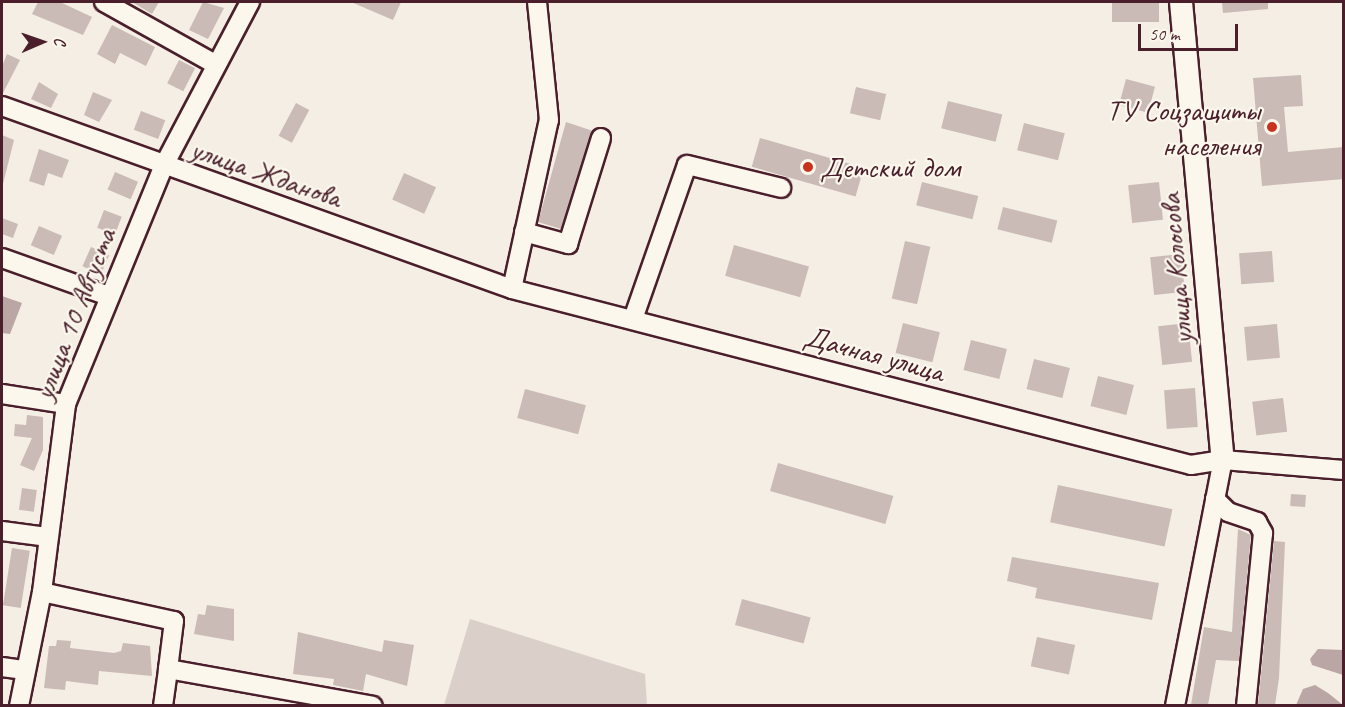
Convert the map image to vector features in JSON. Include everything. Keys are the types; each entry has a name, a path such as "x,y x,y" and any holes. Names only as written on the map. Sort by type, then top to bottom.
{"main road":[{"name":"улица Колосова","path":"1181,2 1223,460"}],"street":[{"path":"104,2 215,64"},
{"name":"улица 10 Августа","path":"19,705 23,670 42,592 47,537 66,404 163,167 215,64 250,2"},
{"path":"512,289 549,120 537,2"},
{"name":"улица Жданова","path":"2,106 163,167 512,289"},
{"path":"525,232 568,244 601,138"},
{"path":"633,319 687,165 781,188"},
{"path":"2,258 109,296"},
{"name":"Дачная улица","path":"512,289 1191,465 1223,460 1344,470"},
{"path":"2,394 66,404"},
{"path":"1175,705 1223,460"},
{"path":"1215,499 1228,512 1257,522 1263,533 1246,705"},
{"path":"2,531 47,537"},
{"path":"42,592 174,621 163,705"},
{"path":"2,667 23,670"},
{"path":"168,669 373,705"}],"shaded area":[{"path":"2,296 22,303 10,334 2,333"},
{"path":"470,619 645,674 647,705 444,705"},
{"path":"1318,649 1343,650 1343,675 1312,665 1310,659"},
{"path":"1315,685 1343,705 1296,705 1303,689"}],"building":[{"path":"38,2 60,2 92,17 83,35 32,14"},
{"path":"132,2 159,2 152,14"},
{"path":"203,2 224,8 208,39 189,30"},
{"path":"351,2 401,2 393,20"},
{"path":"1112,2 1159,2 1159,22 1112,22"},
{"path":"1222,2 1268,2 1268,9 1223,13"},
{"path":"112,25 155,47 146,66 120,53 115,64 97,54"},
{"path":"7,54 20,60 2,95 2,66"},
{"path":"179,60 195,68 183,91 167,83"},
{"name":"ТУ Соцзащиты населения","path":"1301,75 1303,106 1284,107 1288,152 1344,147 1344,179 1262,186 1253,78"},
{"path":"1126,79 1155,87 1148,113 1119,105"},
{"path":"39,82 58,94 51,108 31,99"},
{"path":"856,87 886,94 880,120 850,113"},
{"path":"93,92 112,100 99,122 84,115"},
{"path":"948,101 1002,115 996,142 941,128"},
{"path":"296,103 309,110 292,143 279,136"},
{"path":"141,111 165,120 158,139 134,130"},
{"path":"566,122 593,131 561,229 538,222"},
{"path":"1024,123 1065,133 1058,160 1017,150"},
{"path":"2,135 14,140 3,184 2,183"},
{"name":"Детский дом","path":"760,138 864,168 856,197 752,167"},
{"path":"39,149 69,160 62,178 48,173 44,186 29,181"},
{"path":"115,172 138,182 131,199 108,189"},
{"path":"404,173 436,187 424,214 392,199"},
{"path":"922,182 978,196 972,219 916,205"},
{"path":"1159,182 1163,220 1132,223 1128,185"},
{"path":"1003,207 1057,221 1052,243 997,229"},
{"path":"104,210 122,217 115,235 97,228"},
{"path":"2,218 18,224 13,238 2,234"},
{"path":"39,226 62,236 54,255 31,245"},
{"path":"905,241 930,247 917,304 892,298"},
{"path":"734,245 809,266 800,297 725,276"},
{"path":"91,247 109,255 101,274 82,266"},
{"path":"1272,251 1274,282 1241,284 1239,253"},
{"path":"1181,254 1185,292 1154,295 1150,257"},
{"path":"903,323 940,332 932,362 896,353"},
{"path":"1188,323 1192,362 1162,365 1158,326"},
{"path":"1277,324 1280,358 1247,361 1244,327"},
{"path":"971,340 1007,349 999,379 964,370"},
{"path":"1034,359 1070,368 1062,398 1027,389"},
{"path":"1098,376 1134,385 1126,415 1091,406"},
{"path":"1195,388 1198,427 1167,429 1164,390"},
{"path":"525,389 586,405 578,434 517,418"},
{"path":"1283,398 1287,432 1256,436 1252,402"},
{"path":"27,415 43,417 43,450 34,471 20,465 32,438 14,436 15,424 26,425"},
{"path":"778,463 893,496 885,524 770,491"},
{"path":"1058,485 1172,509 1165,546 1050,522"},
{"path":"22,488 37,490 34,512 19,510"},
{"path":"1291,494 1306,495 1305,507 1290,506"},
{"path":"1238,529 1251,535 1239,661 1216,660 1208,705 1191,705 1204,627 1232,632"},
{"path":"1274,541 1285,542 1279,678 1275,705 1258,705"},
{"path":"12,548 30,551 21,608 3,605"},
{"path":"1012,557 1159,583 1152,620 1035,598 1037,588 1007,581"},
{"path":"742,599 811,617 804,643 735,625"},
{"path":"207,605 234,609 234,641 194,634 198,614 205,615"},
{"path":"298,632 382,652 384,640 414,645 407,686 366,674 363,691 333,685 334,679 293,674"},
{"path":"1037,637 1075,645 1069,674 1031,666"},
{"path":"57,640 71,641 70,648 114,653 121,651 123,643 150,646 152,676 99,671 98,685 66,681 65,690 44,688 49,646 56,646"}],"place":[{"name":"ТУ Соцзащиты населения","path":"1272,127"},
{"name":"Детский дом","path":"808,167"}]}
